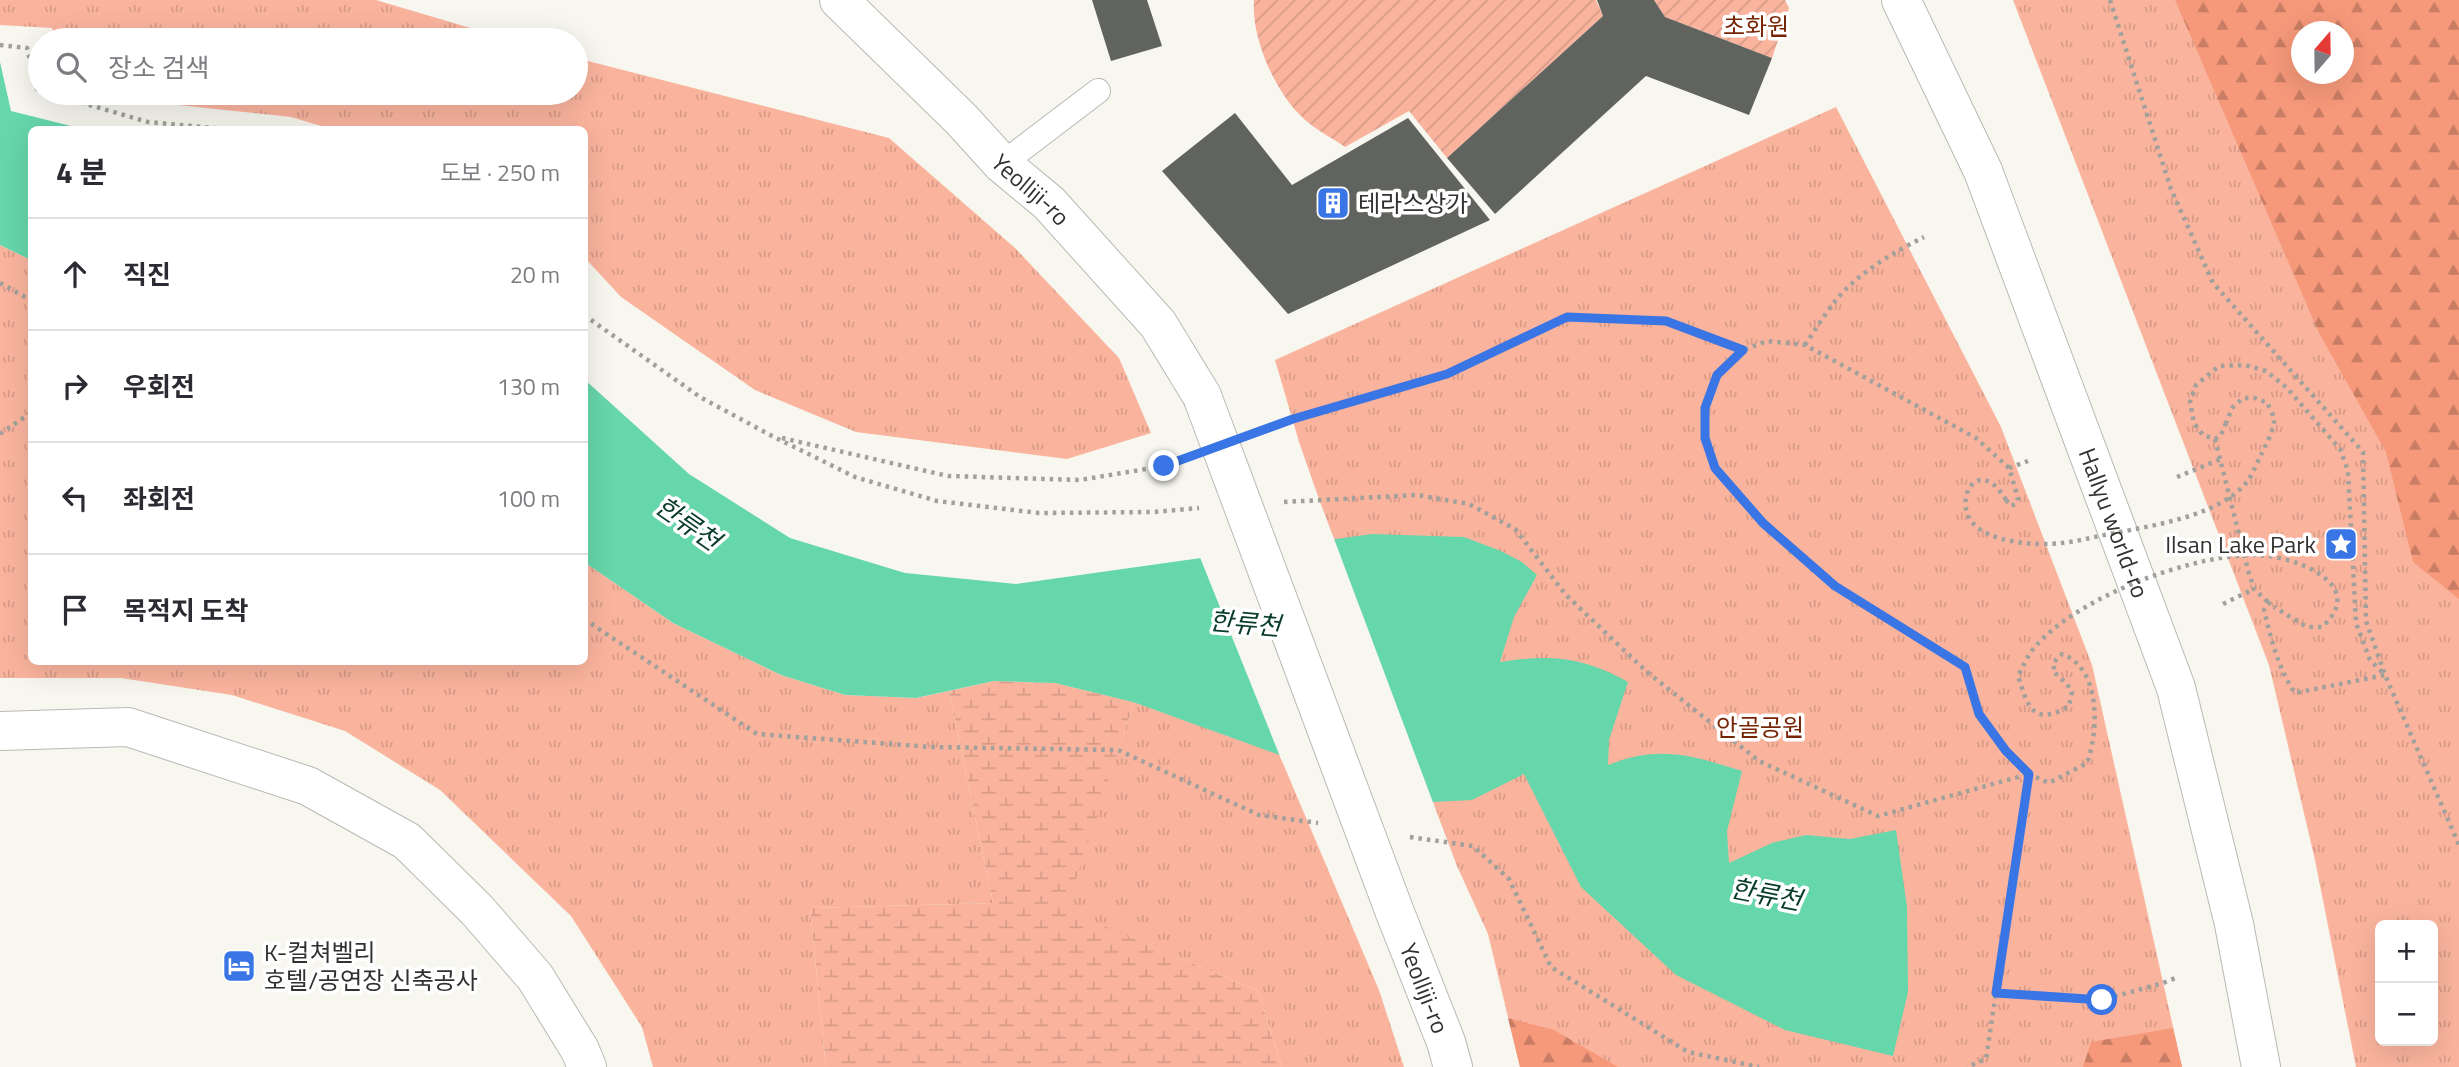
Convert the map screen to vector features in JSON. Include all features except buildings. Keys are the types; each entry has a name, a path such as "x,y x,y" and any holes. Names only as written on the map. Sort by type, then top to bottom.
{"street":[{"name":"Yeolliji-ro","path":"839,0 961,119 1002,164 1049,203 1158,324 1202,396 1394,910 1447,1042 1453,1067"},
{"name":"Hallyu world-ro","path":"1902,0 1983,171 2176,688 2234,924 2261,1067"},
{"path":"0,731 128,727 308,786 407,841 477,910 535,977 580,1050 587,1067"}],"lane":[{"path":"1002,164 1098,90"}],"path":[{"path":"2110,0 2171,189 2213,284 2363,452 2366,621 2385,675 2459,845"},
{"path":"0,45 27,48 28,52"},
{"path":"89,105 148,122 192,126"},
{"path":"1805,345 1837,298 1869,270 1924,237"},
{"path":"0,283 28,299"},
{"path":"1254,433 1447,374 1567,317 1666,321 1743,350"},
{"path":"2215,439 2221,435 2232,408 2243,398 2255,398 2268,403 2274,419 2265,447 2247,482 2230,496 2219,504 2178,521 2061,544 2025,545 2000,538 1977,527 1970,520 1966,510 1966,497 1970,487 1979,479 1992,483 2011,506 2016,504 2018,498 2008,468 1976,438 1805,345 1767,341 1743,350 1717,375 1705,408 1705,438 1715,468 1763,523 1835,586 1965,667 1979,714 2006,751 2029,774 2049,783 2087,764 2093,745 2094,703 2085,671 2075,658 2062,654 2053,663 2055,673 2073,692 2069,706 2054,715 2038,714 2027,705 2018,676 2032,650 2056,626 2111,593 2191,563 2245,556 2290,560 2316,569 2332,585 2338,600 2333,617 2322,627 2307,627 2274,607 2254,589 2245,556 2230,496 2221,459 2215,439"},
{"path":"2215,439 2203,435 2194,423 2190,402 2196,385 2218,366 2245,365 2266,371 2287,387 2340,449 2348,471 2356,623 2370,660 2385,675"},
{"path":"0,434 28,415"},
{"path":"772,436 948,476 1080,480 1164,466 1190,457"},
{"path":"2177,477 2221,459"},
{"path":"2008,468 2028,461"},
{"path":"2222,604 2254,589"},
{"path":"2269,603 2264,610 2273,645 2287,681 2295,693 2385,675"},
{"path":"588,622 757,734 931,747 1118,750 1259,815 1325,824"},
{"path":"1967,1067 1986,1059 2029,774"},
{"path":"1406,836 1473,846 1509,879 1551,967 1688,1052 1759,1067"},
{"path":"1996,993 2102,1000 2163,983 2178,976"}],"green space":[{"path":"0,0 376,0 470,28 52,28 0,25"},
{"path":"1254,0 1596,0 1603,16 1447,158 1409,111 1345,147 1310,124 1290,104 1266,62 1256,30"},
{"name":"초화원","path":"1654,0 1785,0 1789,8 1772,58 1665,17"},
{"name":"Ilsan Lake Park","path":"2013,0 2459,0 2459,1067 2356,1067 2315,860 2269,665"},
{"path":"2175,0 2459,0 2459,599 2413,562 2386,452 2319,333"},
{"path":"588,61 889,138 1015,248 1119,358 1151,433 1067,459 856,432 755,390 621,297 588,261 588,126 321,126 291,117 177,105 588,105"},
{"name":"안골공원","path":"1836,107 2001,427 2092,665 2182,1067 1520,1067 1488,934 1457,866 1319,499 1275,360"},
{"path":"0,245 28,259 28,665 588,665 588,565 673,623 781,675 845,695 916,698 949,691 993,903 810,908 826,1067 653,1067 642,1027 571,916 440,790 345,731 232,695 121,678 0,678"},
{"path":"994,681 1055,683 1134,702 1066,910 1258,991 1282,1067 826,1067 810,908 993,903 949,691"},
{"path":"1134,702 1279,754 1379,990 1404,1067 1282,1067 1258,991 1065,910"},
{"path":"1508,1018 1554,1030 1618,1067 1520,1067"},
{"path":"2173,1028 2182,1067 2083,1067 2091,1042"}],"water":[{"path":"0,62 11,111 71,126 28,126 28,259 0,245"},
{"name":"한류천","path":"588,383 689,474 790,538 905,573 1016,584 1372,534 1464,537 1501,551 1522,562 1537,575 1514,617 1500,662 1535,658 1566,660 1596,667 1628,682 1609,740 1608,765 1644,755 1675,754 1742,771 1727,831 1729,863 1772,843 1806,835 1850,839 1896,830 1907,907 1908,992 1893,1056 1785,1030 1676,975 1581,887 1524,774 1472,800 1413,803 1133,702 1055,683 994,681 916,698 845,695 781,675 673,623 588,565"}],"pier":[{"path":"1333,536 1434,805 1412,807 1281,759 1199,555"}],"place":[{"name":"테라스상가","path":"1333,203"},
{"name":"Ilsan Lake Park","path":"2341,544"},
{"name":"K-컬쳐벨리 호텔/공연장 신축공사","path":"239,966"}],"route":[{"path":"1164,466 1293,419 1447,374 1567,317 1666,321 1743,350 1717,375 1705,408 1705,438 1715,468 1763,523 1835,586 1965,667 1979,714 2006,751 2029,774 1996,993 2102,1000"}]}
